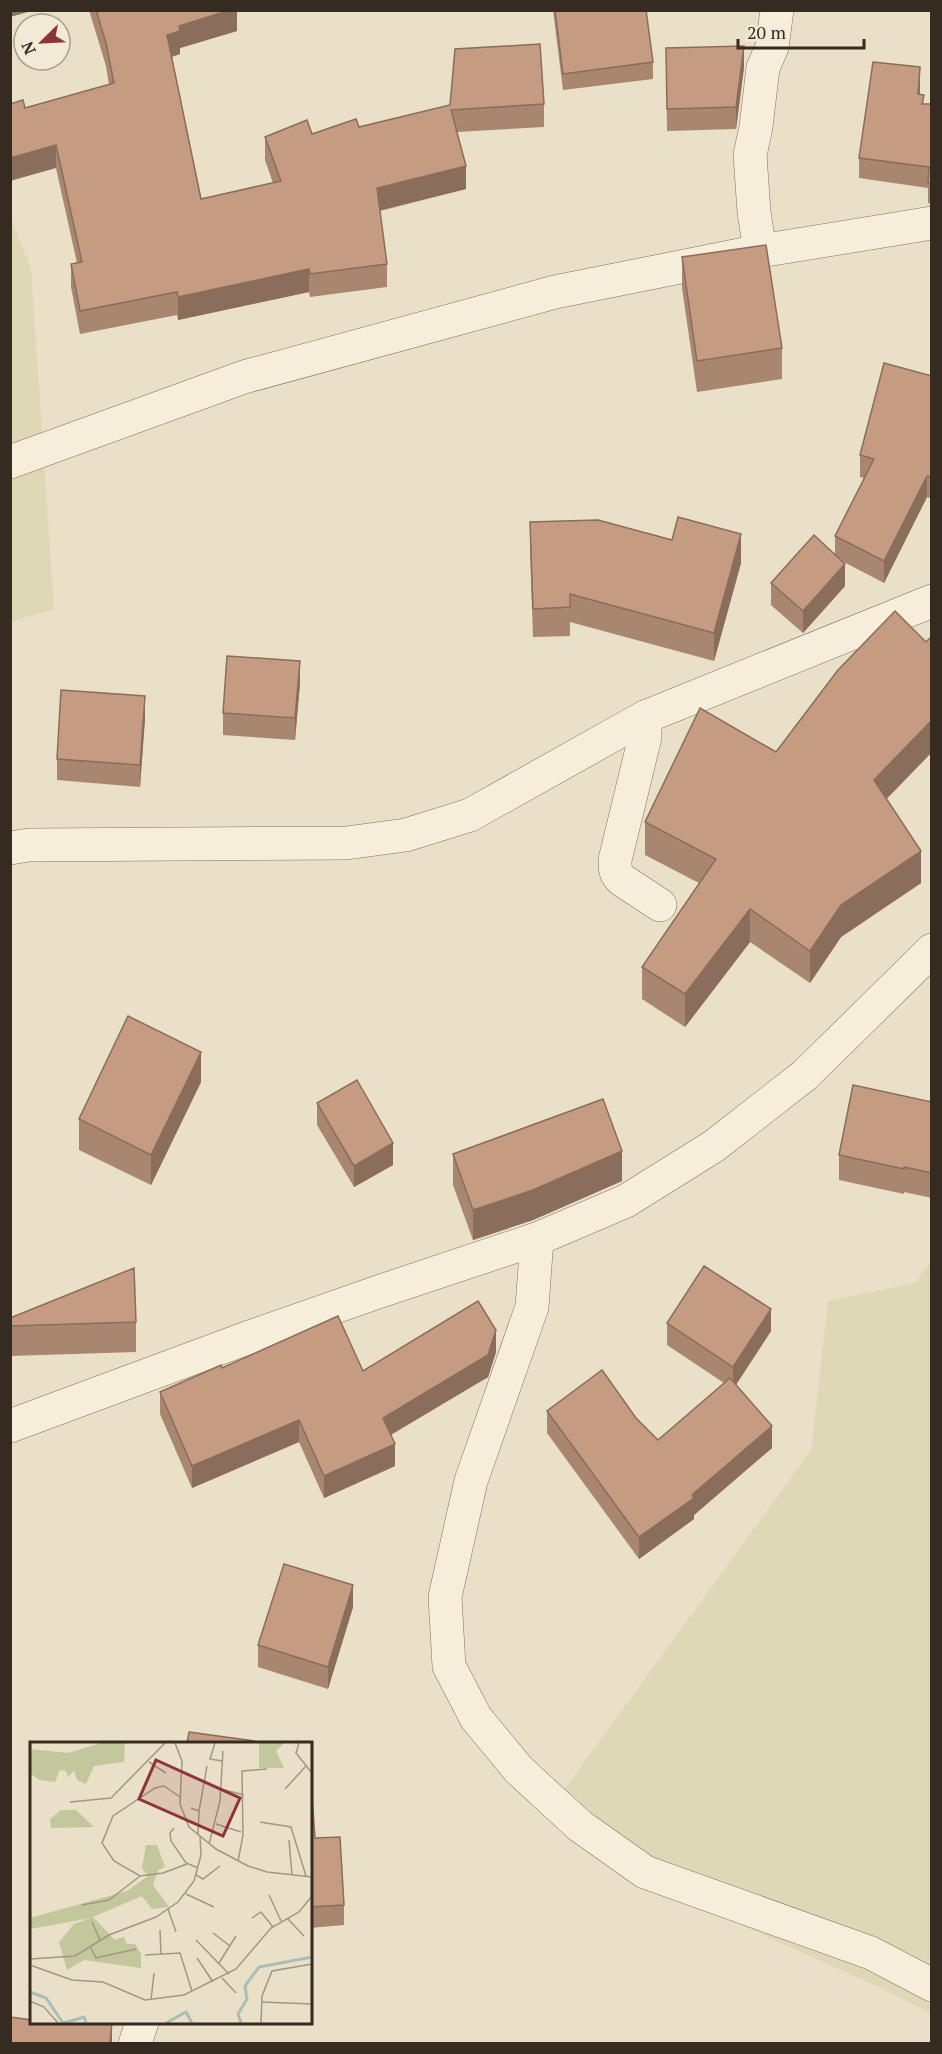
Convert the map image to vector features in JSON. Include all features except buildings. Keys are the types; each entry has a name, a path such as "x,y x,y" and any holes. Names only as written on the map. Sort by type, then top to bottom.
{"street":[{"path":"760,251 754,212 750,155 763,68 771,47 777,10"},
{"path":"10,462 244,377 555,292 760,251 932,223"},
{"path":"10,848 29,845 346,843 406,835 470,815 645,717 932,601"},
{"path":"645,717 645,737 615,860 615,869 616,875 622,880 660,905"},
{"path":"10,1426 258,1334 537,1239 626,1200 714,1146 805,1075 932,950"},
{"path":"537,1239 532,1307 471,1481 445,1597 449,1666 476,1718 519,1770 580,1826 645,1872 871,1953 932,1985"},
{"path":"135,2043 140,2024"}],"shaded area":[{"path":"10,216 31,269 54,609 11,622"},
{"path":"931,1261 931,2014 881,1988 612,1867 548,1812 811,1450 828,1301 915,1283"}]}
